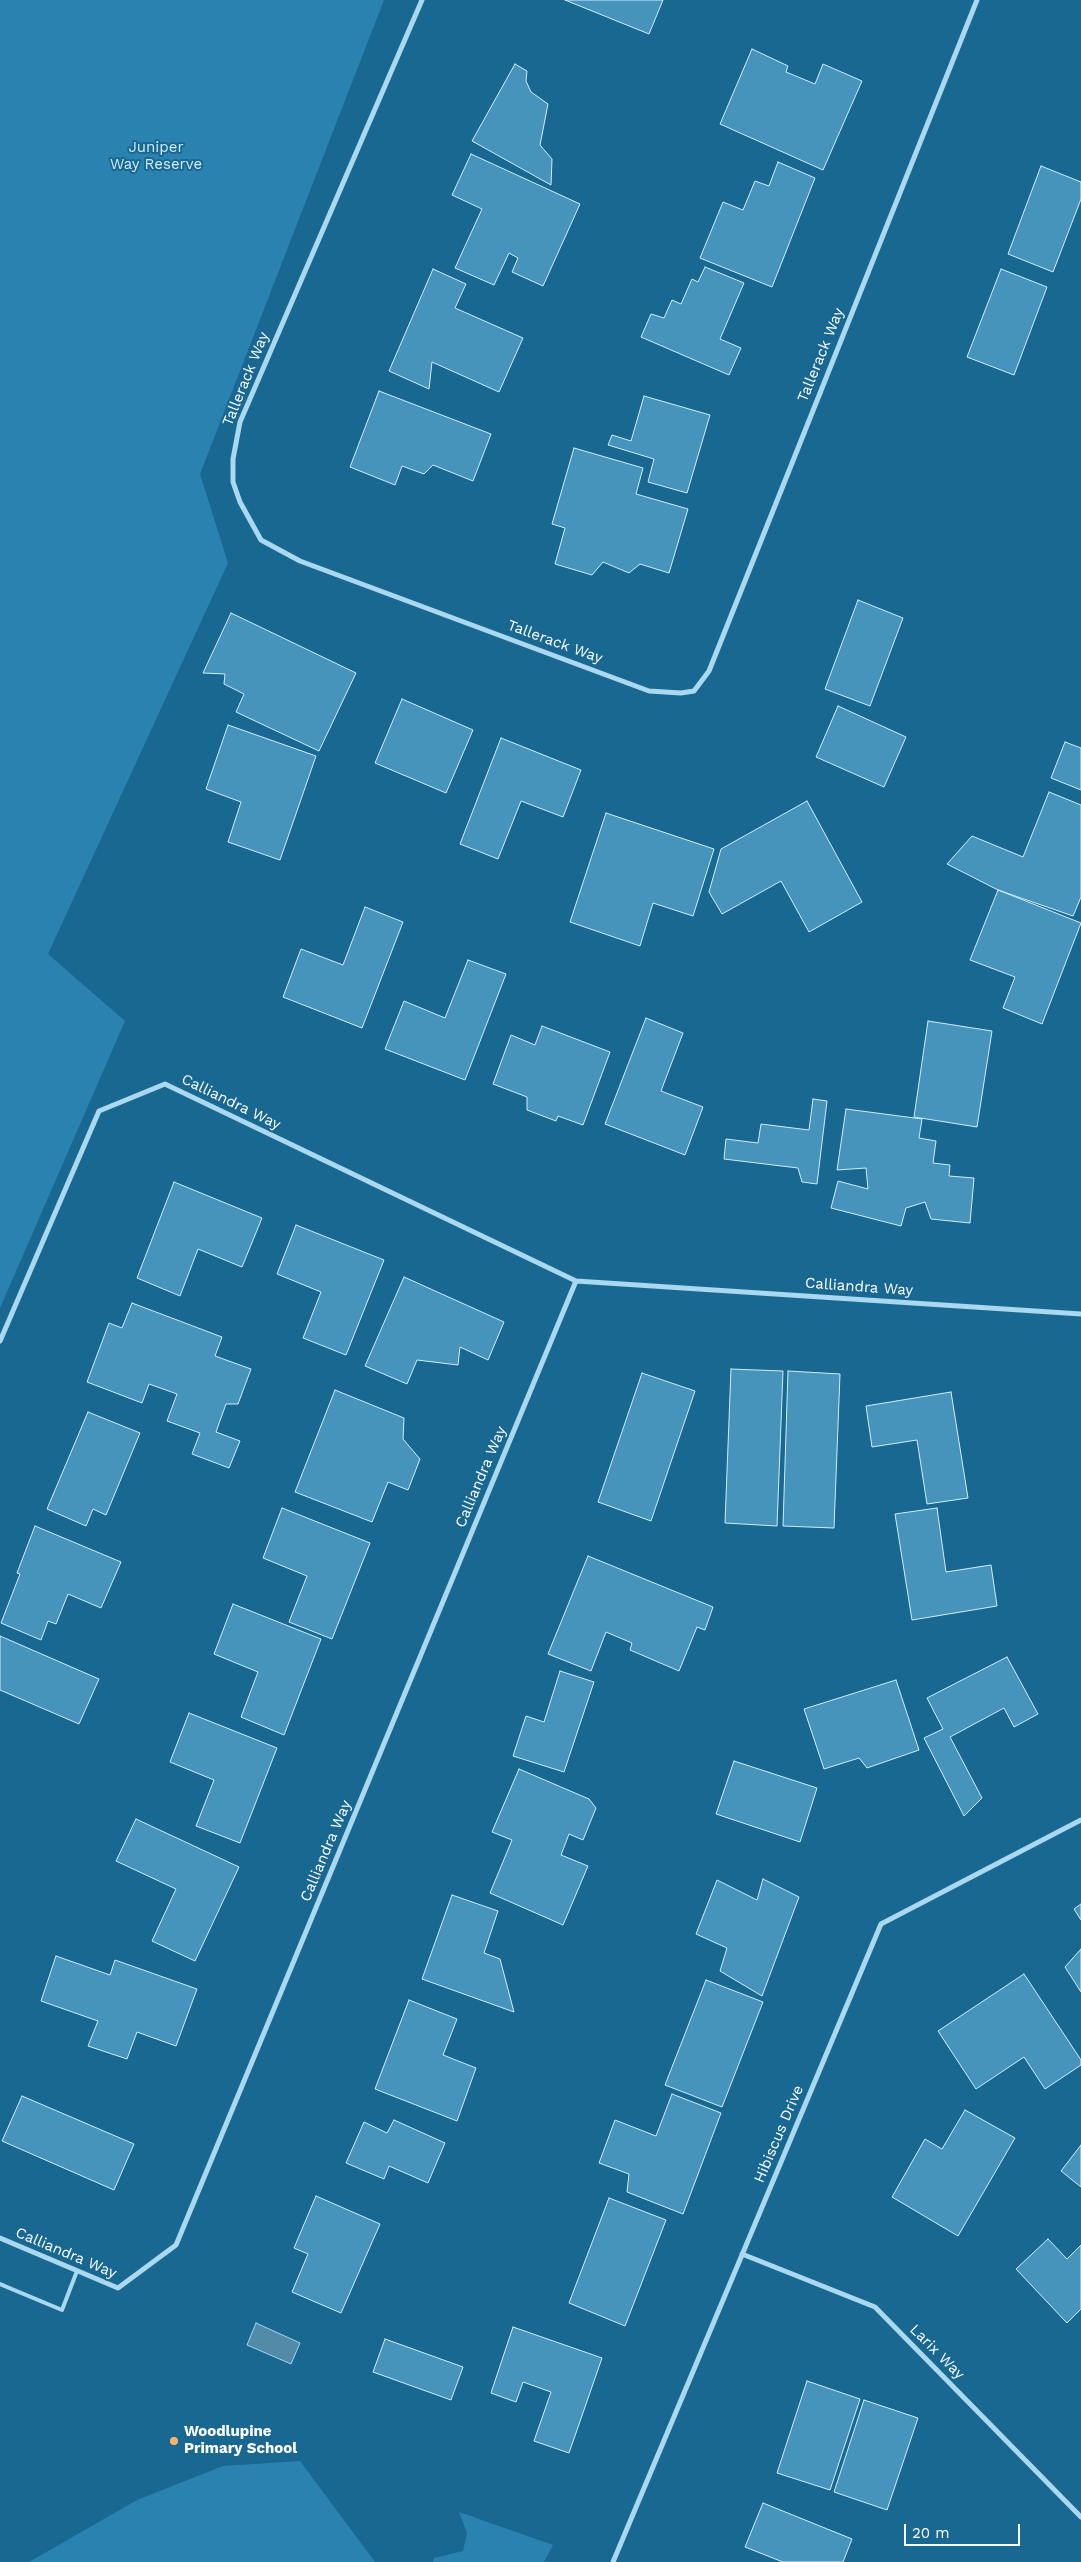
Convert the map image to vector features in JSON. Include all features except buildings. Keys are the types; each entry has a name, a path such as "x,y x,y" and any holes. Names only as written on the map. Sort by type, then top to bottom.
{"street":[{"name":"Tallerack Way","path":"422,0 240,422 233,459 233,482 240,502 261,540 300,561 649,690 681,693 694,691 709,671 976,0"},
{"name":"Calliandra Way","path":"0,1341 100,1111 165,1084 576,1282 1081,1314"},
{"name":"Calliandra Way","path":"0,2238 118,2288 176,2244 576,1282"},
{"name":"Hibiscus Drive","path":"613,2562 881,1924 1081,1820"},
{"name":"Larix Way","path":"742,2254 875,2307 1081,2516"}],"lane":[{"path":"0,2284 62,2310 78,2271"}],"green space":[{"name":"Juniper Way Reserve","path":"0,0 384,0 200,474 228,563 48,954 125,1021 0,1308"},
{"path":"300,2461 375,2562 29,2562 137,2500 223,2466"},
{"path":"459,2512 553,2545 544,2562 433,2562 434,2558 463,2551 467,2533"}],"shaded area":[{"path":"256,2323 300,2343 291,2364 247,2345"}],"place":[{"name":"Woodlupine Primary School","path":"174,2441"}]}
